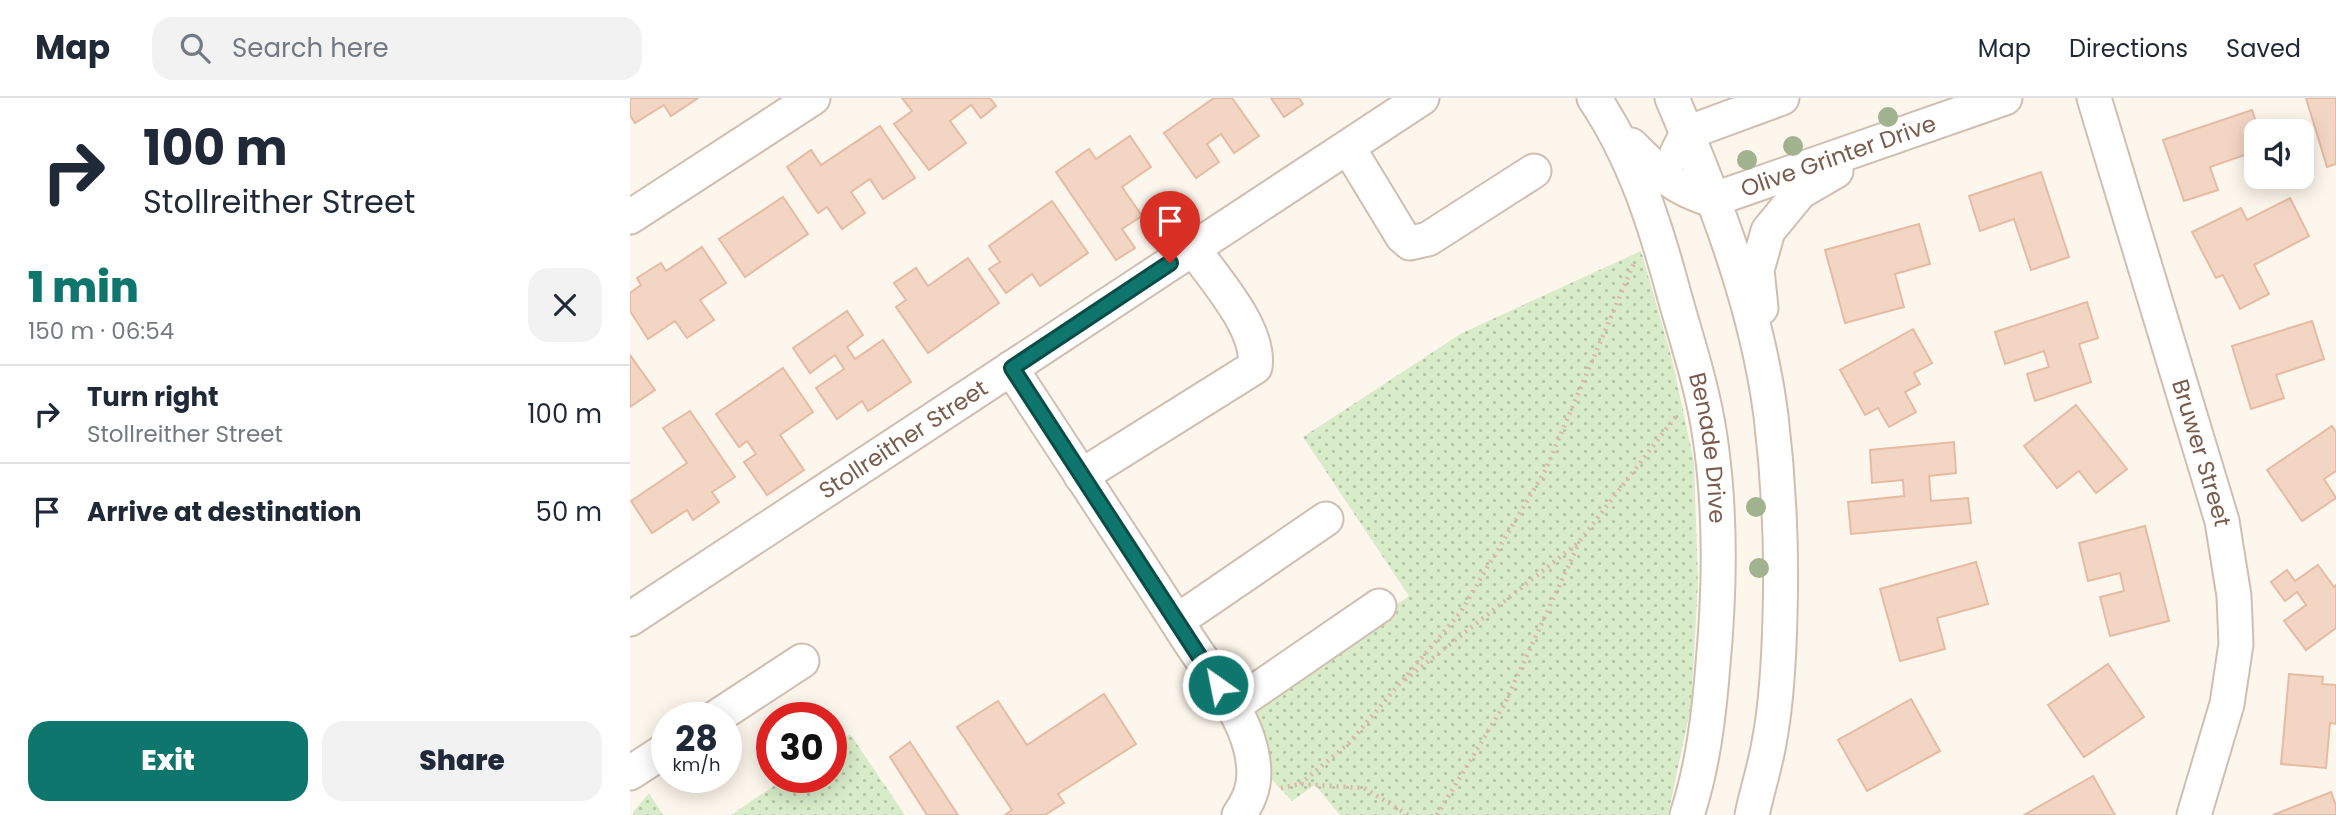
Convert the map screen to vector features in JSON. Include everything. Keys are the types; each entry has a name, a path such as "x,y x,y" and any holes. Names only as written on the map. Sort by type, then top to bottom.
{"street":[{"path":"630,217 813,98"},
{"name":"Stollreither Street","path":"630,619 1422,98"},
{"name":"Benade Drive","path":"1594,98 1613,127 1637,177 1653,221 1700,384 1710,439 1719,585 1709,717 1687,815"},
{"path":"1672,98 1730,247 1749,315 1771,415"},
{"path":"1653,221 1664,178 1687,133 1782,98"},
{"name":"Olive Grinter Drive","path":"1712,200 2005,98"},
{"name":"Bruwer Street","path":"2094,98 2222,521 2234,596 2236,644 2227,704 2194,815"},
{"path":"1613,127 1664,178 1683,190 1712,200"},
{"path":"1752,815 1769,743 1779,662 1782,572 1779,504 1757,270 1768,231 1800,192 1901,133"},
{"path":"1348,147 1402,236 1410,243 1428,239 1534,171"},
{"path":"1081,476 1255,367 1257,355 1241,317 1193,248"},
{"path":"1012,368 1231,707 1251,749 1254,774 1246,804"},
{"path":"1177,621 1326,519"},
{"path":"1231,707 1379,606"},
{"path":"739,702 802,661"},
{"path":"630,773 651,759"}],"path":[{"path":"1246,804 1300,784 1349,743 1460,612 1545,471 1653,221"},
{"path":"1437,815 1504,705 1579,542 1700,384"},
{"path":"1396,687 1579,542"},
{"path":"1300,784 1364,788 1408,815"}],"green space":[{"path":"1641,251 1672,359 1694,462 1698,583 1691,706 1668,815 1340,815 1315,785 1292,801 1255,762 1242,707 1409,596 1303,437 1462,333"},
{"path":"850,734 905,815 731,815 763,793 847,793 847,736"},
{"path":"649,793 663,815 633,815 634,811"}],"building":[{"path":"630,98 698,98 671,116 664,105 635,123 630,115"},
{"path":"902,98 990,98 996,106 981,118 971,105 950,121 966,143 929,170 894,124 912,111"},
{"path":"1214,98 1232,98 1259,136 1234,153 1221,134 1207,144 1219,162 1196,178 1164,133"},
{"path":"1271,98 1299,98 1303,104 1284,117"},
{"path":"2306,98 2336,98 2336,164 2327,167"},
{"path":"2252,110 2255,119 2244,119 2244,155 2210,167 2218,190 2184,201 2163,140"},
{"path":"880,126 915,178 883,199 870,179 851,192 865,213 842,229 827,207 818,213 787,167 811,150 821,165"},
{"path":"1130,136 1151,167 1122,187 1142,216 1122,229 1135,248 1116,260 1056,172 1089,149 1096,159"},
{"path":"2041,172 2069,257 2031,270 2014,219 1980,231 1969,196"},
{"path":"783,197 808,234 745,277 719,239"},
{"path":"2290,198 2309,236 2254,265 2269,294 2240,309 2223,275 2216,278 2192,232 2241,208 2247,220"},
{"path":"1052,201 1088,253 1040,286 1032,274 1006,293 989,269 1000,262 989,246"},
{"path":"1919,224 1930,264 1895,274 1904,307 1845,323 1825,250"},
{"path":"702,247 726,283 700,300 714,320 687,338 675,321 648,339 630,311 630,293 641,285 637,278 661,263 666,271"},
{"path":"968,258 999,303 928,353 896,307 906,300 894,283 916,268 928,286"},
{"path":"2087,302 2098,338 2079,344 2091,382 2035,401 2027,374 2049,367 2044,351 2005,364 1995,332"},
{"path":"847,311 863,335 847,347 855,359 883,340 911,382 868,411 862,401 837,419 816,388 844,369 835,355 810,373 793,348"},
{"path":"2312,321 2324,359 2276,375 2284,398 2251,409 2232,346"},
{"path":"1913,329 1932,363 1914,373 1920,384 1905,392 1916,412 1889,427 1878,408 1865,415 1840,370"},
{"path":"630,355 655,390 630,407"},
{"path":"783,368 813,412 780,435 804,470 767,495 744,462 756,454 747,441 739,447 716,414"},
{"path":"2076,405 2127,469 2096,493 2079,471 2057,488 2024,446"},
{"path":"690,411 735,477 712,492 719,502 693,520 687,510 652,533 631,501 687,463 663,428"},
{"path":"2332,426 2336,432 2336,471 2324,479 2336,498 2302,521 2267,470"},
{"path":"1954,442 1956,473 1929,476 1931,501 1968,498 1971,523 1851,534 1848,502 1904,496 1903,480 1872,483 1870,450"},
{"path":"2145,526 2169,621 2110,636 2100,597 2124,591 2120,573 2088,581 2079,543"},
{"path":"1976,562 1988,604 1937,618 1945,649 1900,661 1880,589"},
{"path":"2318,565 2334,587 2336,585 2336,628 2306,650 2284,621 2306,605 2297,592 2285,601 2271,582 2287,570 2295,581"},
{"path":"2108,664 2144,717 2084,757 2048,705"},
{"path":"2289,674 2323,677 2322,684 2336,685 2336,724 2330,723 2326,768 2281,764"},
{"path":"1104,694 1136,744 1058,794 1064,803 1045,815 1005,815 1012,810 957,727 998,701 1027,745"},
{"path":"1911,699 1940,751 1867,791 1838,740"},
{"path":"910,742 958,815 927,815 890,757"},
{"path":"2093,776 2115,815 2024,815"},
{"path":"2331,792 2336,815 2273,815"}],"route":[{"path":"1170,263 1012,368 1218,685"}]}
